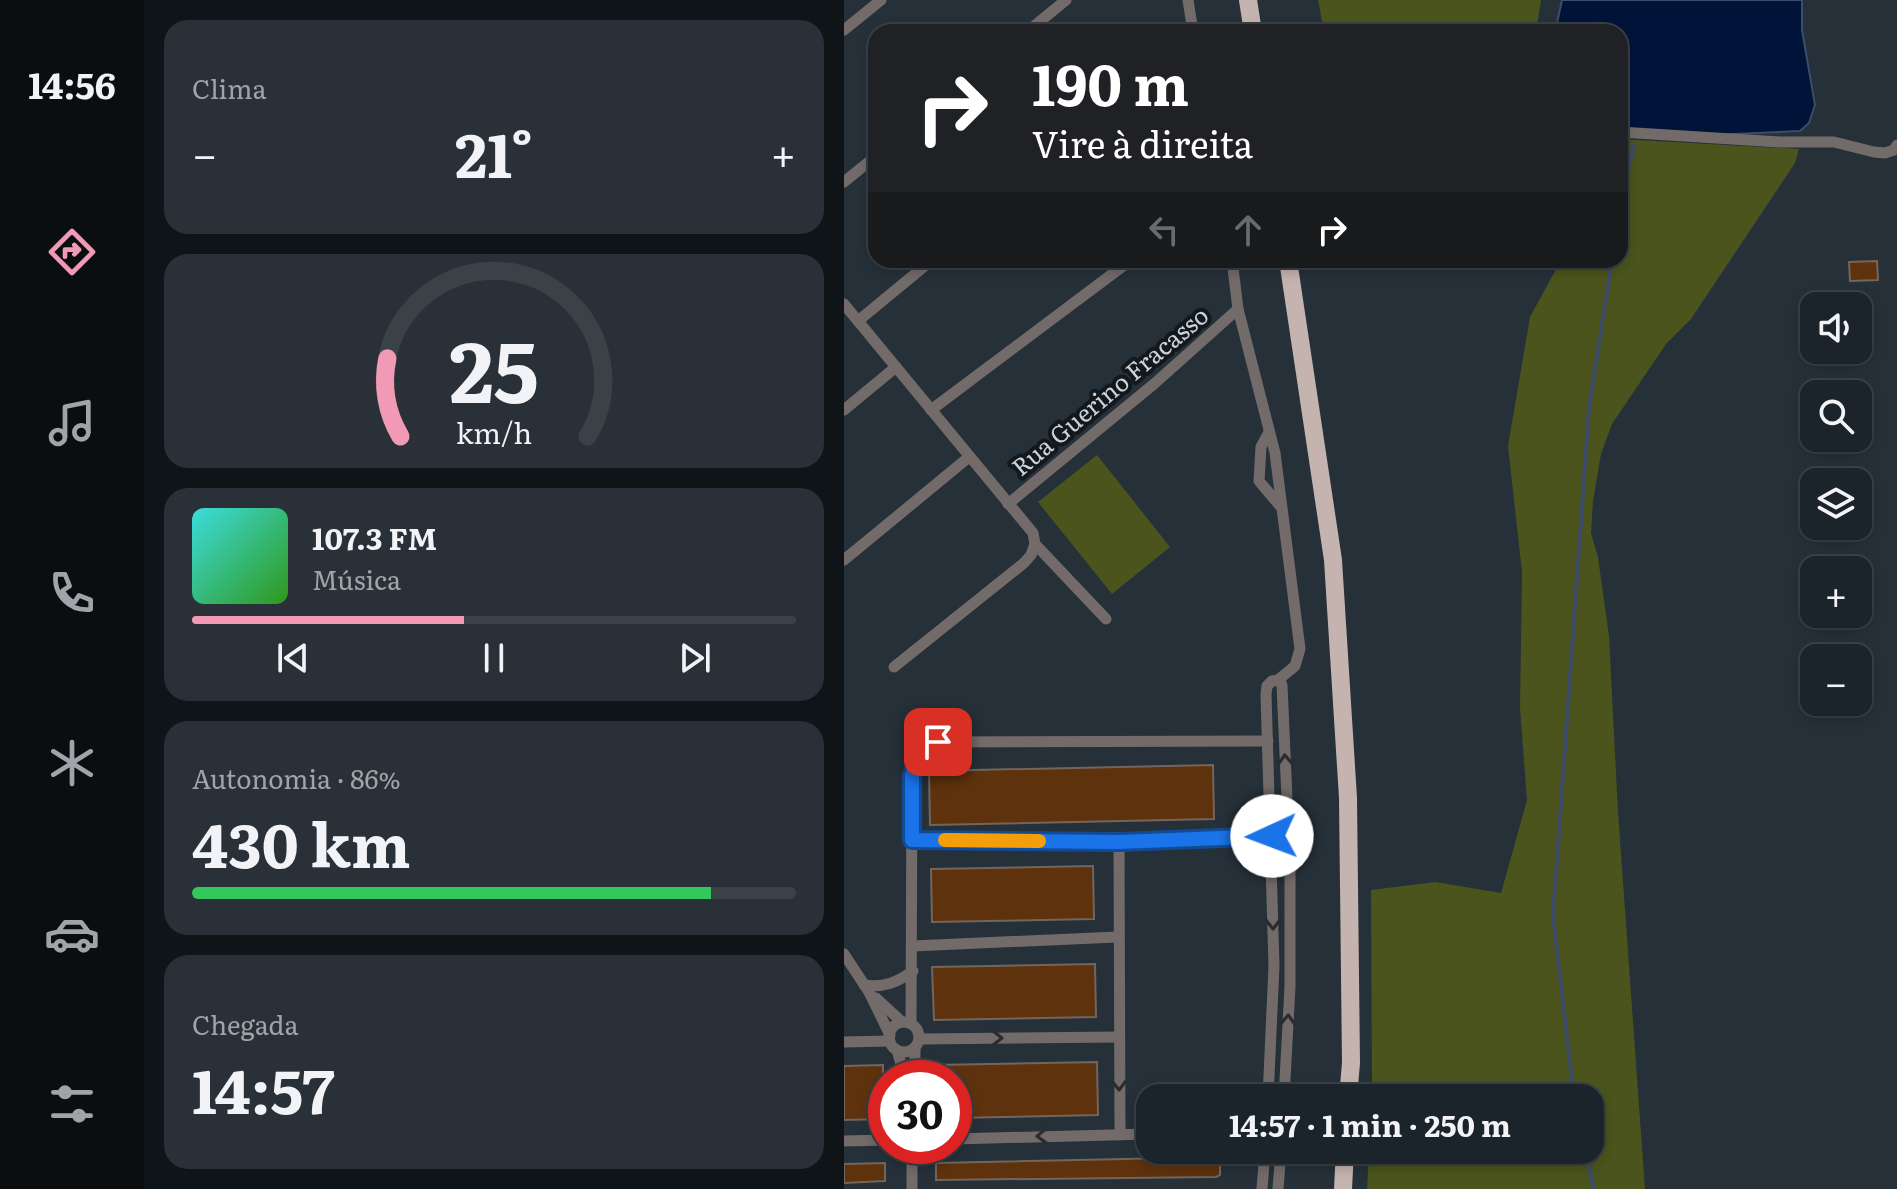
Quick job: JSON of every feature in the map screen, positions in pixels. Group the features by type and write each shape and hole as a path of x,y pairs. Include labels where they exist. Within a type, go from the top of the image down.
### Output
{"highway":[{"path":"1248,0 1252,24"},
{"path":"1289,268 1333,560 1348,798 1349,1084"},
{"path":"1343,1189 1344,1164"}],"street":[{"path":"844,30 881,0"},
{"path":"1037,24 1066,0"},
{"path":"1188,0 1192,24"},
{"path":"1628,132 1780,142 1834,142 1885,153 1894,150 1897,145"},
{"path":"844,182 868,162"},
{"path":"858,321 922,268"},
{"path":"931,410 1120,268"},
{"path":"1233,268 1238,309 1261,391 1281,487 1300,649 1295,666 1267,686 1274,966 1269,1084"},
{"path":"844,304 1033,533 1035,544 1024,563 894,667"},
{"name":"Rua Guerino Fracasso","path":"1008,504 1154,384 1238,309"},
{"path":"844,410 896,367"},
{"path":"1269,432 1261,447 1259,481 1281,507"},
{"path":"844,560 969,457"},
{"path":"1035,544 1106,619"},
{"path":"1278,680 1282,685 1290,867 1290,987 1285,1084"},
{"path":"907,1023 913,971 912,776 919,753 938,742 1268,741"},
{"path":"912,840 1119,842 1272,836"},
{"path":"1119,842 1120,1133"},
{"path":"913,946 1117,937"},
{"path":"844,954 867,988 898,1060"},
{"path":"867,988 900,981 913,971"},
{"path":"867,988 916,1028 916,1060"},
{"path":"892,1042 895,1026 907,1023"},
{"path":"844,1042 892,1042 908,1051 917,1043 1118,1037"},
{"path":"972,1138 1136,1134"},
{"path":"844,1141 868,1140"},
{"path":"912,1164 912,1189"},
{"path":"1262,1189 1264,1164"},
{"path":"1278,1189 1280,1164"}],"green space":[{"path":"1318,0 1541,0 1537,24 1322,24"},
{"path":"1628,139 1799,149 1795,163 1691,319 1666,344 1612,424 1601,454 1593,501 1591,533 1598,557 1609,636 1618,812 1645,1189 1367,1189 1368,1164 1604,1164 1604,1084 1372,1084 1371,890 1435,882 1501,893 1527,800 1520,708 1522,572 1508,446 1530,317 1557,268 1628,268"},
{"path":"1097,455 1170,547 1112,594 1038,502"}],"water":[{"path":"1562,0 1802,0 1802,30 1815,105 1809,123 1800,131 1709,135 1628,130 1628,24 1557,24"}],"building":[{"path":"1877,261 1878,280 1850,281 1849,262"},
{"path":"1213,765 1214,819 930,825 929,771"},
{"path":"1093,866 1094,919 932,922 931,869"},
{"path":"1095,964 1096,1017 934,1020 932,967"},
{"path":"1097,1062 1098,1115 972,1118 972,1064"},
{"path":"868,1065 868,1119 844,1120 844,1066"},
{"path":"1136,1159 1136,1164 1220,1164 1220,1175 936,1180 936,1164"},
{"path":"844,1164 885,1164 885,1181 844,1183"}],"waterway":[{"path":"1628,172 1634,144"},
{"path":"1572,1084 1553,916 1589,408 1611,268"},
{"path":"1588,1164 1594,1189"}],"slow traffic":[{"path":"945,840 1039,841"}],"route":[{"path":"938,742 919,753 912,776 912,840 1119,842 1272,836"}]}
